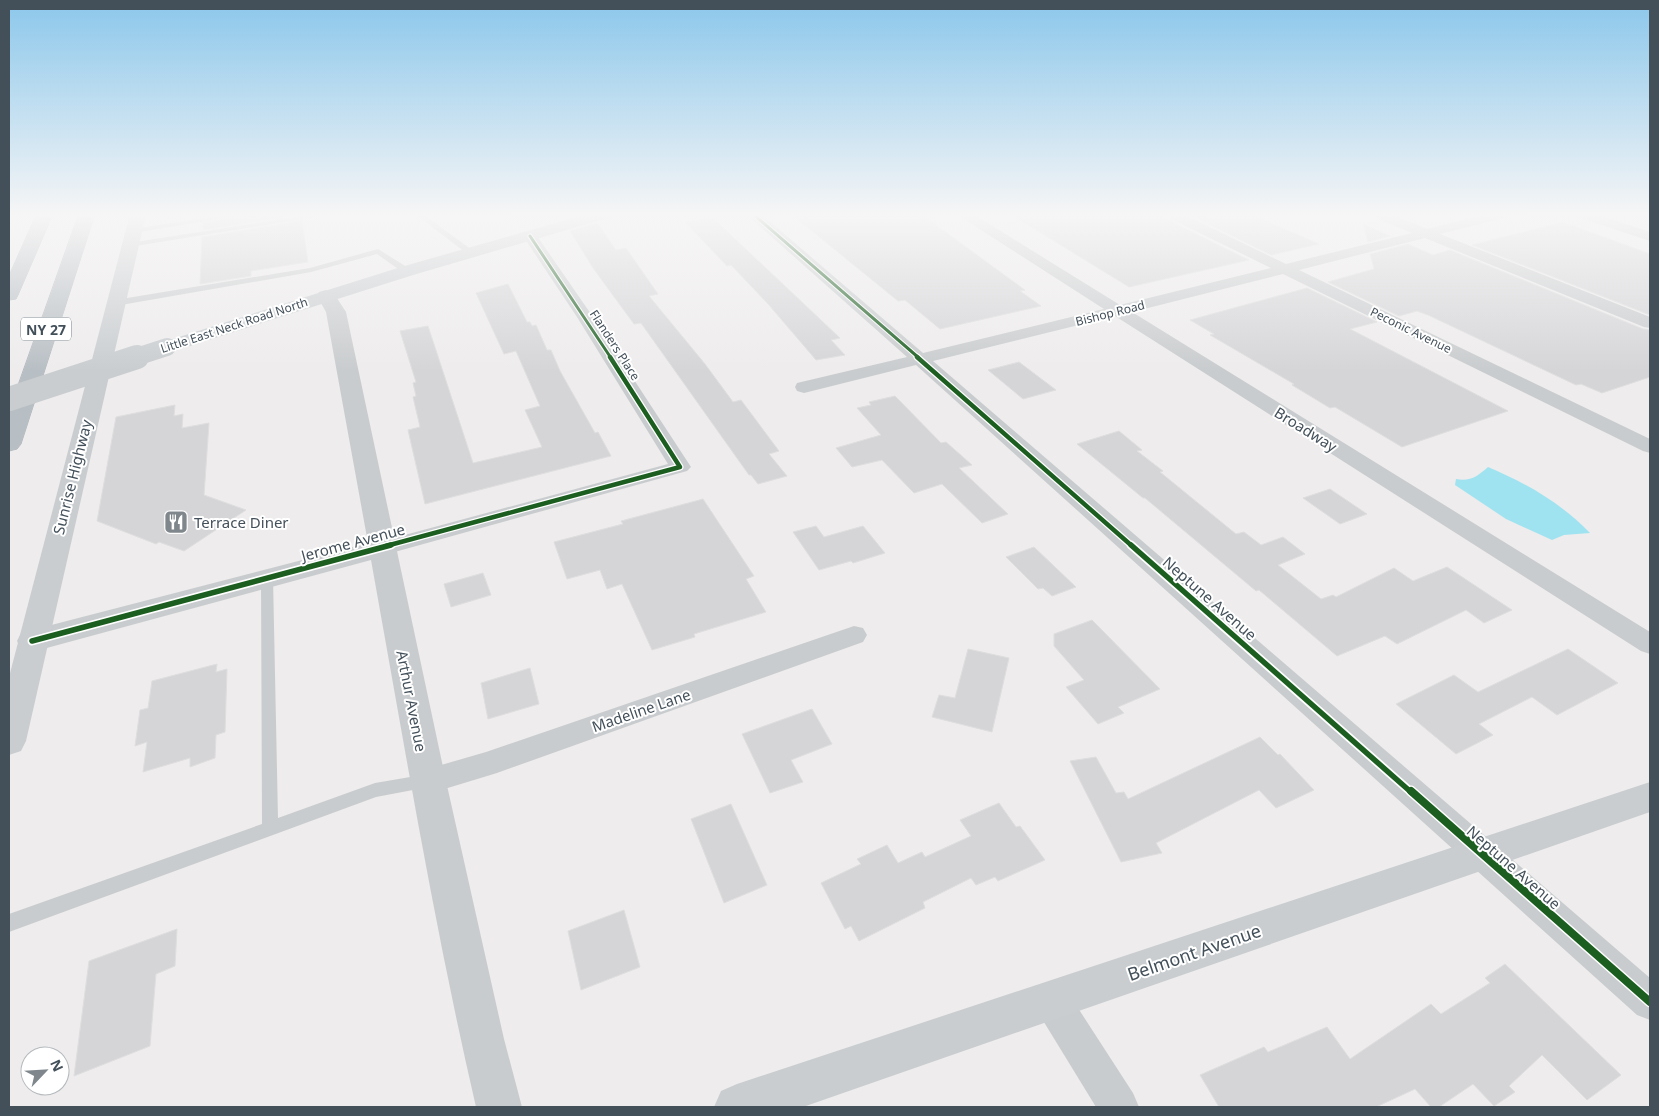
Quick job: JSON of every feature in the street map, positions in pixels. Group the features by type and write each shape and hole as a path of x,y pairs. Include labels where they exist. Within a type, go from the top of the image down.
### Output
{"highway":[{"path":"9,295 22,266"},
{"name":"NY 27","path":"9,444 68,266"}],"main road":[{"name":"Sunrise Highway","path":"9,741 124,266"},
{"name":"Little East Neck Road North","path":"9,399 424,266"},
{"name":"Belmont Avenue","path":"737,1107 1650,797"}],"street":[{"name":"Flanders Place","path":"550,266 680,467"},
{"name":"Neptune Avenue","path":"813,266 1650,1002"},
{"name":"Broadway","path":"1046,266 1650,644"},
{"name":"Peconic Avenue","path":"1280,266 1650,447"},
{"name":"Bishop Road","path":"804,386 1298,266"},
{"path":"1507,266 1650,323"},
{"name":"Arthur Avenue","path":"326,296 336,312 428,781 498,1107"},
{"name":"Jerome Avenue","path":"32,641 680,467"},
{"name":"Madeline Lane","path":"428,781 486,764 854,635"},
{"path":"1052,1000 1120,1107"}],"lane":[{"path":"115,303 325,266"},
{"path":"400,266 407,271"},
{"path":"267,578 270,827"},
{"path":"9,923 375,790 428,781"}],"water":[{"path":"1488,467 1516,480 1555,503 1590,533 1564,535 1552,540 1506,519 1455,485 1456,479 1474,478"}],"building":[{"path":"201,266 282,266 251,271 251,276 200,284"},
{"path":"592,266 639,266 658,294 649,296 705,364 733,402 741,400 779,451 769,454 787,476 758,484 749,475 641,323 634,324"},
{"path":"732,266 764,266 840,338 831,340 845,355 816,360 769,305"},
{"path":"855,266 992,266 1025,290 1020,291 1041,306 940,329 905,300 898,301"},
{"path":"1095,266 1222,266 1129,287"},
{"path":"1373,266 1489,266 1643,329 1650,330 1650,377 1602,393 1581,384 1576,385 1428,315 1417,311 1399,316 1328,282 1374,269"},
{"path":"1526,266 1650,266 1650,315"},
{"path":"508,284 527,322 530,322 532,326 536,325 547,350 551,350 560,371 595,433 598,432 611,456 425,504 408,430 420,427 413,397 416,396 413,383 416,382 400,331 428,326 473,463 542,447 525,410 540,406 516,351 504,354 476,293"},
{"path":"1307,288 1377,322 1350,329 1508,411 1402,447 1335,407 1330,408 1292,385 1294,384 1210,335 1214,334 1190,320"},
{"path":"1019,362 1056,390 1023,399 988,370"},
{"path":"895,396 941,443 946,442 972,465 959,468 1008,514 982,523 942,484 914,493 882,460 852,467 836,448 881,435 857,408 871,405 869,402"},
{"path":"175,405 174,416 183,414 182,428 209,423 204,495 246,510 184,551 159,542 156,544 97,521 116,417"},
{"path":"1119,431 1142,450 1137,451 1163,471 1160,472 1236,534 1244,532 1261,545 1283,537 1305,554 1278,565 1321,599 1333,595 1336,597 1394,568 1413,581 1447,567 1512,610 1484,623 1466,610 1397,644 1385,636 1337,656 1259,590 1256,591 1077,444"},
{"path":"1330,489 1367,514 1340,524 1303,498"},
{"path":"703,499 754,576 746,579 766,612 694,634 695,637 652,650 622,584 607,589 600,570 567,579 554,542 623,524 621,521"},
{"path":"816,526 824,537 863,526 885,553 853,563 851,561 819,570 793,532"},
{"path":"1034,547 1076,587 1052,596 1043,588 1038,589 1006,557"},
{"path":"483,573 491,595 451,607 444,584"},
{"path":"1092,620 1160,689 1118,707 1124,713 1098,724 1066,687 1084,680 1054,646 1054,634"},
{"path":"968,649 1009,658 992,732 932,717 939,695 955,698"},
{"path":"1568,649 1618,683 1557,715 1532,697 1479,724 1493,735 1456,754 1396,704 1454,675 1478,692"},
{"path":"217,664 216,672 227,669 225,732 216,735 215,758 190,767 190,758 143,772 147,742 135,746 140,710 148,708 152,681"},
{"path":"530,668 539,704 488,719 481,683"},
{"path":"812,709 832,744 791,760 803,782 770,793 742,734"},
{"path":"1260,737 1278,755 1280,754 1314,790 1276,808 1259,790 1156,843 1162,853 1121,862 1070,761 1096,757 1116,793 1124,792 1128,799"},
{"path":"999,803 1016,827 1020,826 1045,860 998,881 995,877 976,885 971,878 923,902 925,908 859,941 851,926 845,929 821,883 861,864 857,859 887,845 898,863 922,852 925,857 971,836 960,820"},
{"path":"731,804 767,885 724,903 691,819"},
{"path":"624,910 640,967 581,990 568,931"},
{"path":"177,929 175,966 156,974 150,1046 74,1076 89,961"},
{"path":"1505,964 1621,1075 1587,1100 1542,1055 1509,1086 1515,1092 1494,1106 1473,1084 1439,1107 1431,1107 1415,1089 1376,1107 1219,1107 1200,1075 1264,1047 1268,1052 1327,1027 1350,1059 1431,1004 1441,1014 1490,983 1485,978"}],"cycle path":[{"path":"32,641 680,467 550,266"},
{"path":"813,266 1650,1002"}],"place":[{"name":"Terrace Diner","path":"176,522"}]}
